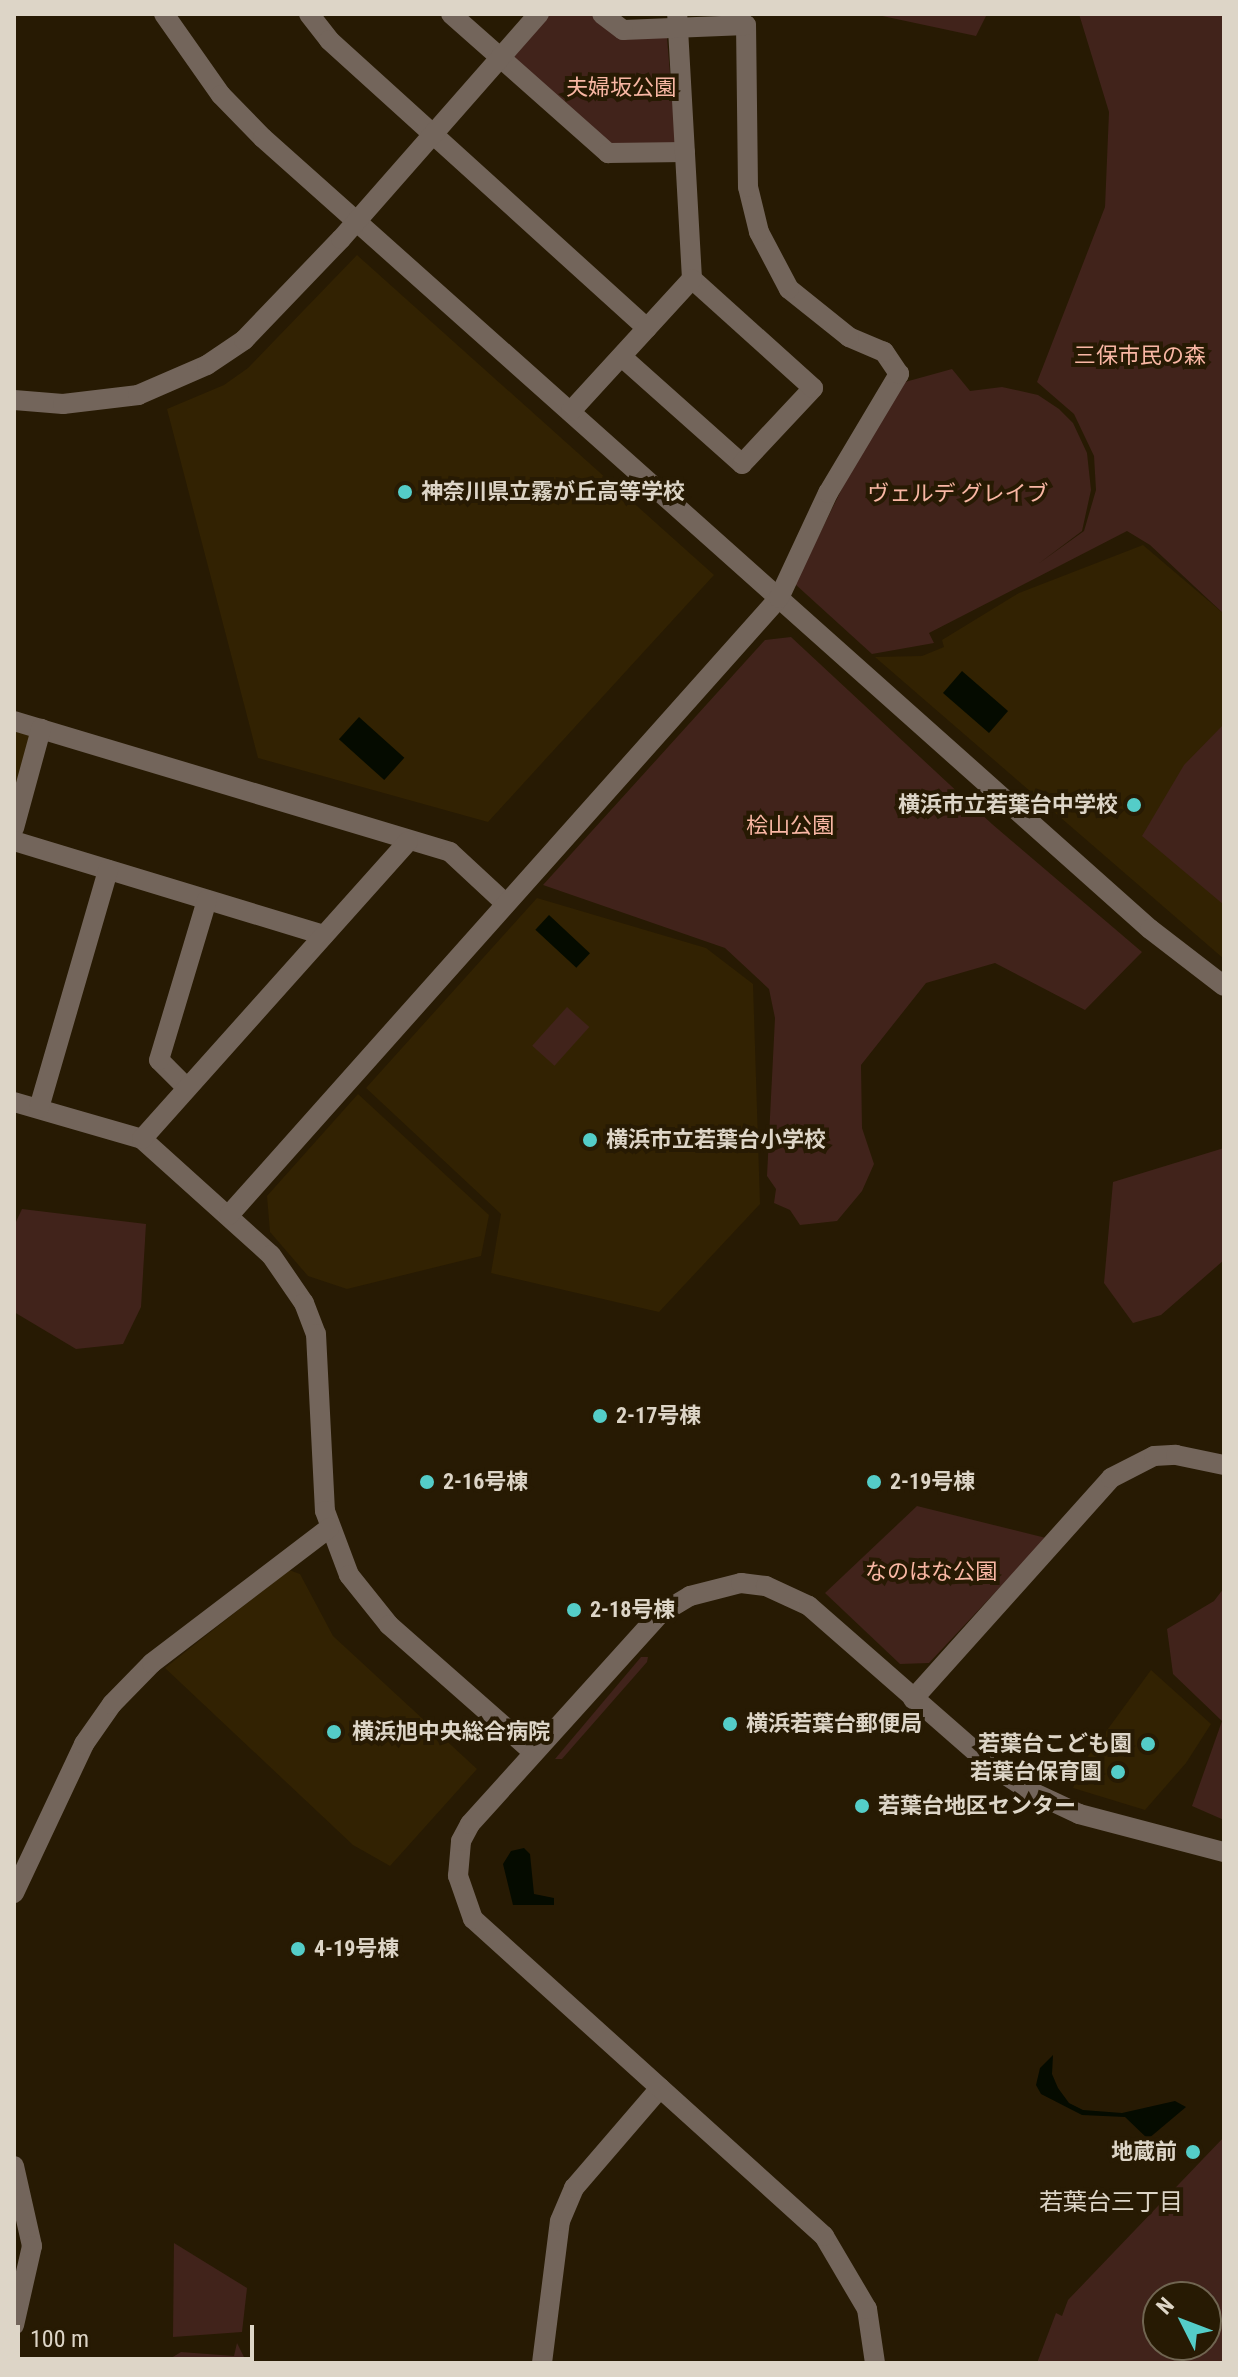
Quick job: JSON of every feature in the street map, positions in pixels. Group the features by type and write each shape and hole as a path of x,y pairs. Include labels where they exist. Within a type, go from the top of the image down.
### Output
{"street":[{"path":"164,14 221,95 357,221 1174,951 1224,986"},
{"path":"309,14 329,40 647,328"},
{"path":"451,14 608,153 685,152"},
{"path":"14,400 63,404 138,395 207,365 244,340 357,221 539,14"},
{"path":"229,1215 779,598 828,493 899,374 884,352 849,337 789,289 759,232 748,187 746,25 678,23 623,30 602,14"},
{"path":"622,357 742,464 813,388 692,279 678,23"},
{"path":"571,411 692,279"},
{"path":"14,721 408,842 450,852 506,904"},
{"path":"14,828 41,729"},
{"path":"14,841 324,935"},
{"path":"142,1139 408,842"},
{"path":"39,1108 108,870"},
{"path":"186,1087 159,1060 207,900"},
{"path":"14,1102 142,1139 229,1215 290,1278 316,1334 329,1528 349,1575 375,1611 534,1753"},
{"path":"913,1699 1111,1478 1154,1456 1176,1455 1224,1465"},
{"path":"14,1893 84,1744 112,1704 152,1663 329,1528"},
{"path":"875,2363 867,2309 839,2254 660,2088 480,1928 466,1908 458,1876 461,1841 495,1795 660,1614 717,1587 766,1586 809,1606 913,1699 1011,1780 1055,1804 1224,1852"},
{"path":"542,2363 565,2210 574,2188 660,2088"},
{"path":"14,2166 32,2246 14,2325"}],"shaded area":[{"name":"神奈川県立霧が丘高等学校","path":"357,255 714,575 488,822 258,758 167,409 224,385 248,368"},
{"name":"横浜市立若葉台中学校","path":"1143,545 1224,614 1224,959 875,657 922,656 944,647 942,640 1019,593"},
{"path":"962,671 1008,711 989,733 943,693"},
{"path":"359,717 404,758 384,780 339,739"},
{"path":"14,730 33,736 14,797"},
{"name":"横浜市立若葉台小学校","path":"537,898 706,948 753,984 760,1204 659,1312 491,1273 501,1214 366,1088"},
{"path":"549,915 590,953 576,968 535,930"},
{"path":"358,1094 489,1215 481,1256 347,1289 308,1276 270,1232 267,1196"},
{"name":"横浜旭中央総合病院","path":"289,1570 300,1574 333,1636 477,1769 390,1866 353,1845 165,1668"},
{"name":"若葉台こども園","path":"1151,1670 1211,1724 1186,1763 1145,1810 1073,1788 1083,1763"},
{"path":"524,1848 530,1854 534,1894 554,1898 554,1905 513,1905 503,1864 511,1851"},
{"path":"1053,2055 1052,2074 1058,2088 1069,2103 1083,2110 1122,2113 1175,2101 1186,2107 1148,2139 1125,2117 1082,2115 1041,2094 1036,2085 1040,2068"}],"green space":[{"name":"夫婦坂公園","path":"546,14 592,14 621,38 667,38 676,143 609,145 508,59"},
{"path":"873,14 987,14 976,36"},
{"path":"1079,14 1224,14 1224,614 1150,545 1127,531 929,633 934,643 872,654 795,584 857,458 905,382 952,369 970,391 1002,387 1038,395 1059,409 1073,423 1087,453 1091,490 1082,531 1038,564 1084,531 1096,490 1094,456 1074,414 1037,382 1105,207 1109,112"},
{"name":"桧山公園","path":"791,637 992,824 1142,952 1085,1010 995,963 926,983 861,1065 862,1128 874,1164 862,1191 837,1221 800,1225 790,1210 774,1203 776,1189 767,1176 775,1018 769,989 725,948 543,885 765,640"},
{"path":"1224,724 1224,905 1142,836 1184,765"},
{"path":"567,1007 589,1027 554,1066 532,1046"},
{"path":"1224,1148 1224,1260 1161,1315 1133,1323 1104,1283 1113,1182"},
{"path":"22,1209 146,1224 141,1307 123,1344 76,1349 14,1312 14,1226"},
{"name":"なのはな公園","path":"917,1506 1046,1538 929,1663 900,1664 825,1593"},
{"path":"1224,1588 1224,1820 1192,1806 1222,1721 1173,1674 1167,1629 1214,1601"},
{"path":"641,1657 648,1657 647,1662 562,1759 555,1759"},
{"path":"1224,2137 1224,2363 1037,2363 1056,2313 1062,2316 1068,2300"},
{"path":"174,2243 247,2288 242,2332 173,2337"},
{"path":"237,2343 247,2363 163,2363 181,2352 234,2356"}],"place":[{"name":"神奈川県立霧が丘高等学校","path":"405,492"},
{"name":"横浜市立若葉台中学校","path":"1134,805"},
{"name":"横浜市立若葉台小学校","path":"590,1140"},
{"name":"2-17号棟","path":"600,1416"},
{"name":"2-16号棟","path":"427,1482"},
{"name":"2-19号棟","path":"874,1482"},
{"name":"2-18号棟","path":"574,1610"},
{"name":"横浜若葉台郵便局","path":"730,1724"},
{"name":"横浜旭中央総合病院","path":"334,1732"},
{"name":"若葉台こども園","path":"1148,1744"},
{"name":"若葉台保育園","path":"1118,1772"},
{"name":"若葉台地区センター","path":"862,1806"},
{"name":"4-19号棟","path":"298,1949"},
{"name":"地蔵前","path":"1193,2152"}],"district":[{"name":"若葉台三丁目","path":"1111,2203"}],"park label":[{"name":"三保市民の森","path":"1140,356"},
{"name":"ヴェルデ グレイブ","path":"958,494"}]}
